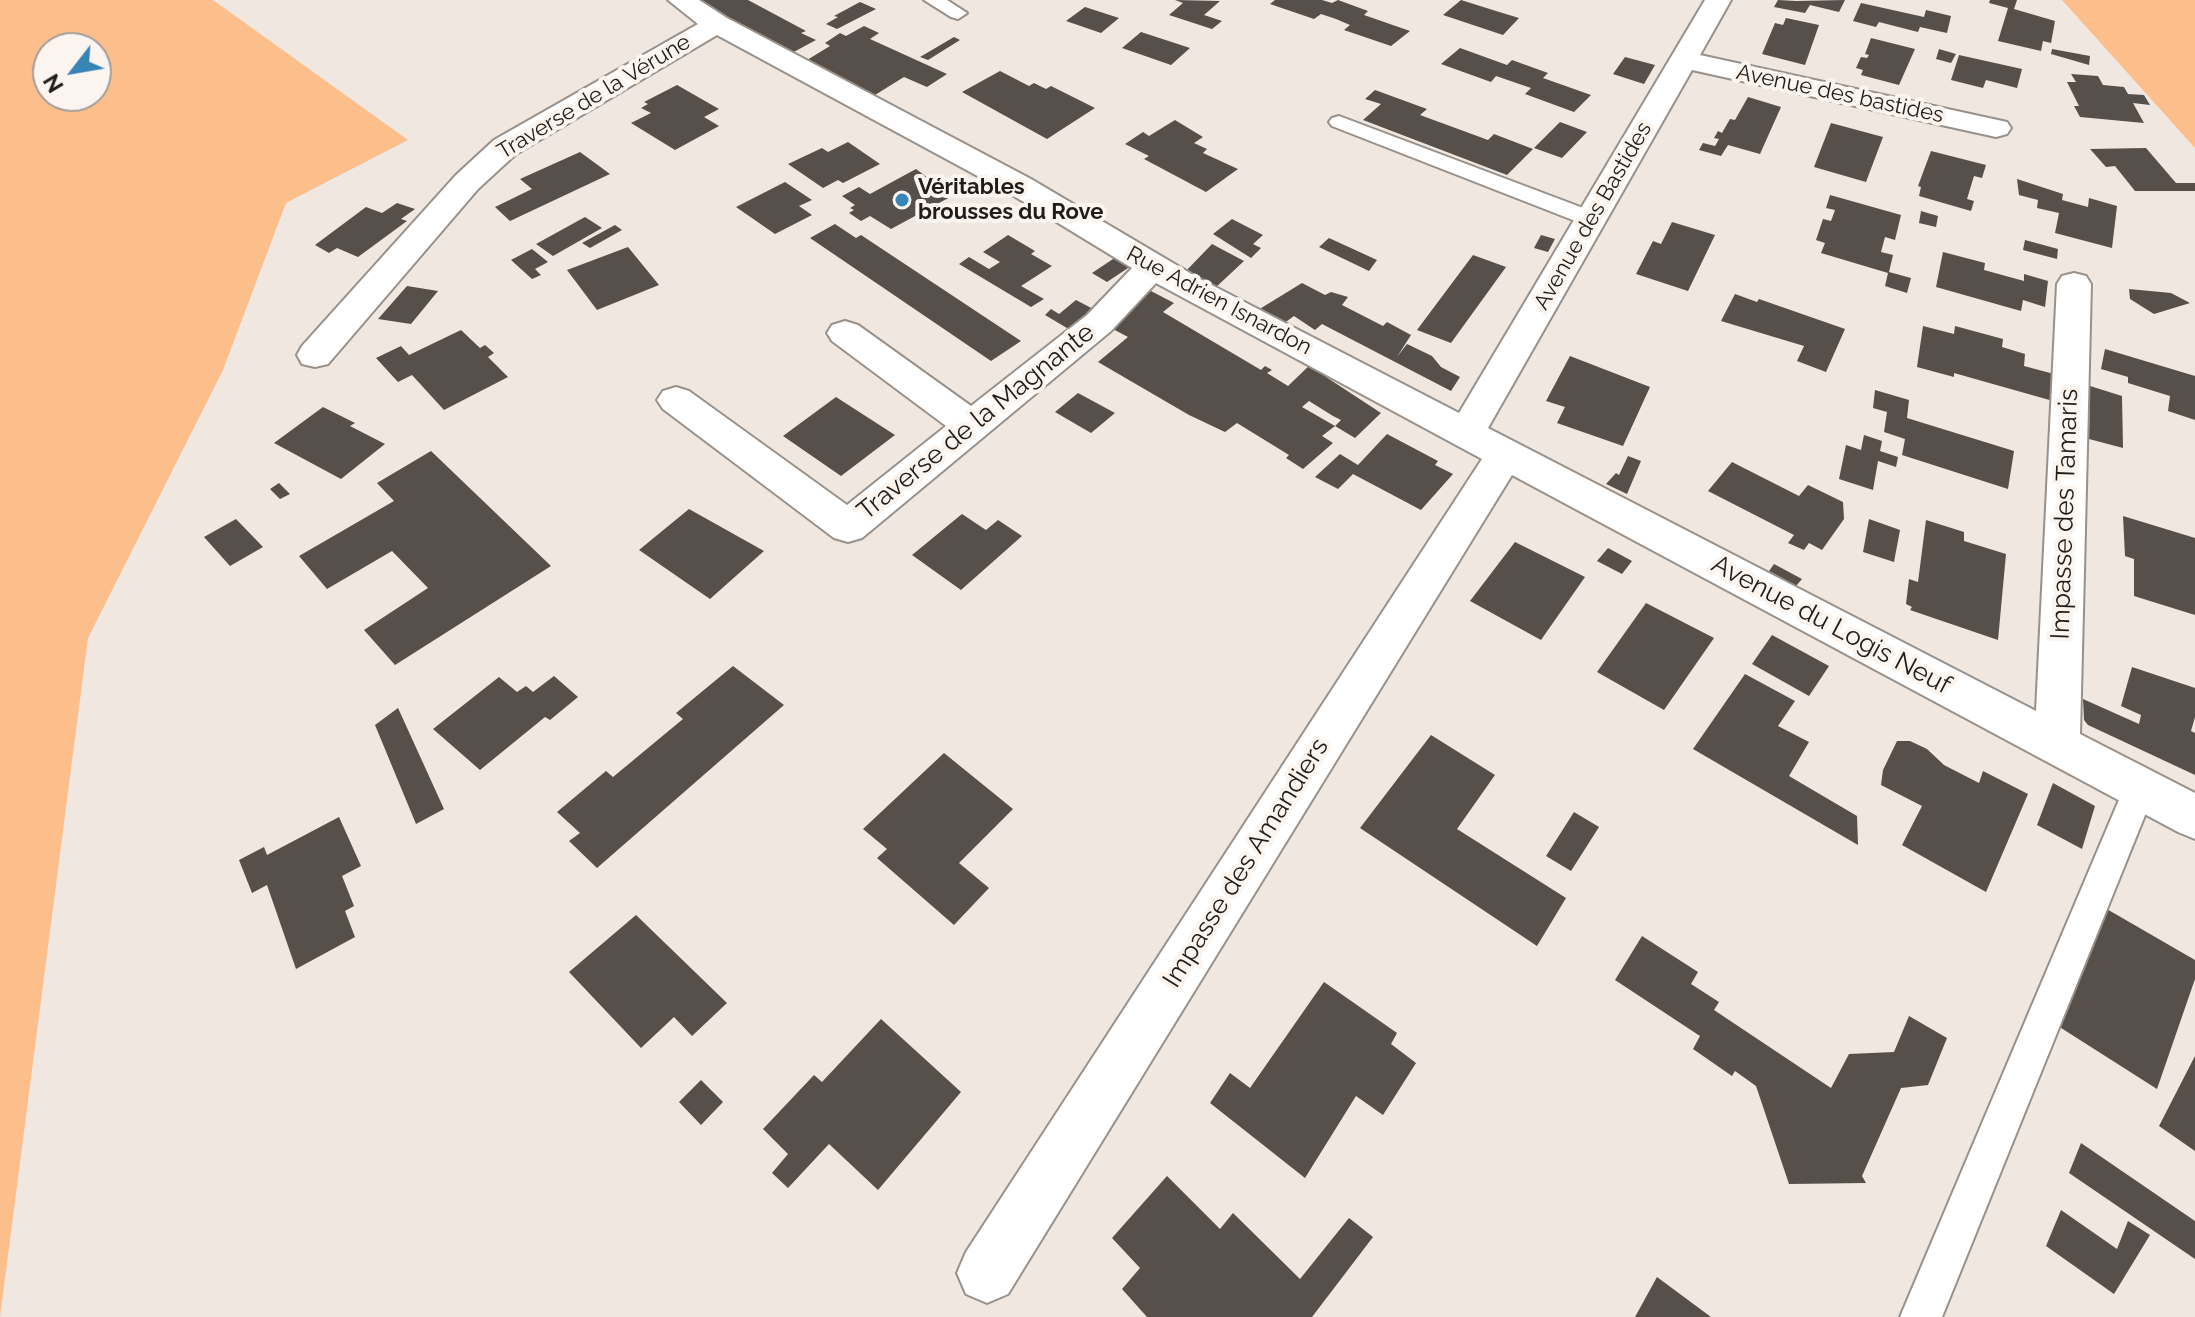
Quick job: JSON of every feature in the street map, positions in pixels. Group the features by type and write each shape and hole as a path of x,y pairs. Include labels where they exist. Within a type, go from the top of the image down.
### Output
{"street":[{"name":"Rue Adrien Isnardon","path":"681,0 717,24 1020,186 1152,267 1486,443"},
{"name":"Avenue des Bastides","path":"1486,443 1591,219 1718,0"},
{"name":"Traverse de la Vérune","path":"315,355 467,182 505,147 717,24"},
{"name":"Avenue des bastides","path":"1684,60 1996,128"},
{"name":"Traverse de la Magnante","path":"676,400 848,527 1099,323 1152,267"},
{"name":"Impasse des Tamaris","path":"2057,744 2074,284"},
{"name":"Traverse de la Magnante","path":"845,333 972,426"},
{"name":"Avenue du Logis Neuf","path":"1486,443 2195,817"},
{"name":"Impasse des Amandiers","path":"987,1273 1486,443"}],"lane":[{"path":"933,0 958,13"},
{"path":"1339,122 1591,219"},
{"path":"1921,1317 2140,788"}],"shaded area":[{"path":"0,0 213,0 408,140 286,203 223,370 88,638 0,1317"},
{"path":"2062,0 2195,0 2195,148"}],"building":[{"path":"695,0 748,0 806,31 801,33 816,40 790,54"},
{"path":"1175,0 1220,1 1204,15 1222,21 1212,29 1169,15 1183,3"},
{"path":"1275,0 1322,0 1332,3 1338,0 1368,11 1364,15 1410,31 1391,46 1344,30 1350,25 1336,19 1321,14 1314,19 1270,4"},
{"path":"1461,0 1519,18 1503,35 1443,15"},
{"path":"1778,0 1845,0 1839,12 1810,5 1805,13 1774,7"},
{"path":"1990,0 2017,0 2014,9 2055,21 2051,43 2043,41 2041,51 1998,41 2008,8 1989,3"},
{"path":"860,2 876,9 837,29 826,24 838,17 834,16"},
{"path":"1861,3 1924,17 1926,10 1951,16 1947,33 1920,27 1918,32 1879,22 1876,27 1853,21"},
{"path":"1085,7 1119,18 1101,33 1066,21"},
{"path":"1786,18 1819,25 1805,65 1762,54 1775,23 1783,25"},
{"path":"864,26 879,33 870,39 947,74 927,87 904,77 875,95 807,60 830,46 825,43 840,33 846,36"},
{"path":"1141,32 1190,48 1171,65 1122,48"},
{"path":"954,37 960,40 928,60 920,57"},
{"path":"1871,38 1915,49 1899,85 1861,75 1863,70 1856,68 1861,57 1867,58 1869,55 1865,54"},
{"path":"1460,48 1507,65 1512,60 1548,73 1543,78 1591,95 1574,112 1525,94 1531,88 1496,76 1491,82 1441,64"},
{"path":"1939,49 1956,54 1951,63 1936,59"},
{"path":"2052,49 2090,56 2089,65 2051,54"},
{"path":"1959,55 2022,69 2017,88 1986,80 1983,88 1951,80"},
{"path":"1625,57 1655,65 1644,84 1613,74"},
{"path":"1000,71 1029,86 1034,83 1046,89 1051,86 1095,108 1047,139 962,92"},
{"path":"2071,74 2098,76 2103,85 2124,87 2128,94 2144,95 2150,105 2133,103 2144,123 2080,117 2074,106 2079,106 2067,82 2076,82"},
{"path":"677,85 719,109 704,117 719,126 675,150 631,123 651,113 641,108 648,104 644,102"},
{"path":"1375,90 1427,109 1420,115 1488,140 1494,134 1533,149 1507,175 1363,120 1381,104 1365,99"},
{"path":"1748,97 1781,107 1760,154 1728,145 1721,156 1699,150 1703,143 1715,146 1719,139 1714,138 1718,131 1722,133 1730,119 1735,120"},
{"path":"1175,120 1203,137 1194,143 1207,149 1203,153 1238,169 1206,192 1144,159 1149,156 1125,144 1143,132 1149,136"},
{"path":"1560,122 1587,132 1562,158 1534,148"},
{"path":"1831,123 1883,137 1866,182 1814,167"},
{"path":"848,142 880,164 843,183 838,180 823,188 788,164 822,148 828,152"},
{"path":"2146,148 2176,183 2195,183 2195,191 2135,191 2115,166 2106,167 2090,149"},
{"path":"1931,151 1986,165 1982,178 1974,176 1967,199 1974,201 1971,211 1919,196 1921,187 1918,186"},
{"path":"580,152 610,174 510,221 495,207 532,189 520,179"},
{"name":"Véritables brousses du Rove","path":"916,169 952,196 891,229 870,216 861,221 849,213 855,205 842,196 859,187 870,194"},
{"path":"2017,179 2063,194 2062,200 2088,207 2089,198 2117,206 2112,248 2055,233 2059,213 2037,208 2038,200 2019,195"},
{"path":"785,182 812,200 799,206 812,215 775,234 736,207"},
{"path":"1830,195 1901,215 1895,240 1885,237 1881,252 1893,255 1889,272 1911,278 1907,293 1885,286 1888,273 1821,253 1825,243 1816,240 1823,219 1831,221 1835,210 1826,208"},
{"path":"397,203 415,209 401,219 407,221 358,257 337,248 329,253 315,245 366,207 382,213"},
{"path":"1921,211 1938,216 1936,227 1919,223"},
{"path":"585,217 602,228 553,256 536,244"},
{"path":"1232,219 1263,235 1253,244 1261,248 1251,258 1213,234"},
{"path":"1672,222 1715,235 1688,291 1636,274 1653,241 1661,244"},
{"path":"835,224 856,238 861,235 1021,341 991,361 810,238"},
{"path":"615,225 622,230 590,248 582,243"},
{"path":"1008,235 1035,251 1031,254 1052,266 1021,286 1044,299 1031,307 959,264 969,257 989,269 1000,262 983,252"},
{"path":"1541,235 1555,239 1548,252 1534,248"},
{"path":"1329,238 1377,260 1369,271 1319,247"},
{"path":"2025,240 2058,249 2057,259 2023,250"},
{"path":"1212,244 1244,261 1214,289 1184,273"},
{"path":"628,247 659,285 597,310 567,270"},
{"path":"532,249 548,262 535,269 541,275 532,279 511,260"},
{"path":"1943,252 1985,263 1984,270 2024,281 2024,274 2048,281 2045,307 2023,300 2021,311 1936,287"},
{"path":"1473,255 1506,267 1451,343 1417,330"},
{"path":"1116,257 1131,266 1107,282 1092,273"},
{"path":"1302,283 1325,295 1331,292 1348,297 1342,305 1383,326 1387,322 1411,335 1397,357 1407,344 1432,356 1441,367 1460,377 1451,391 1322,324 1315,330 1294,316 1283,324 1258,310"},
{"path":"407,286 438,291 411,324 378,319"},
{"path":"2129,289 2171,293 2190,303 2154,314 2130,299"},
{"path":"1149,290 1174,303 1163,312 1261,370 1265,366 1272,370 1267,373 1288,386 1312,363 1331,373 1326,377 1381,413 1355,438 1335,426 1322,436 1333,443 1303,469 1286,458 1289,455 1237,423 1225,432 1189,415 1098,362 1128,337 1111,328 1128,314 1122,311","holes":["1309,401 1341,420 1335,426 1302,407"]},
{"path":"1735,294 1757,302 1759,299 1845,329 1826,372 1797,361 1804,346 1721,321"},
{"path":"1076,300 1095,310 1072,331 1045,315 1051,309 1059,314"},
{"path":"1923,326 1954,334 1955,326 2003,339 2002,347 2025,354 2024,366 2054,374 2053,401 1954,373 1954,377 1917,367"},
{"path":"461,330 480,348 485,345 494,353 488,357 508,377 444,410 412,375 398,382 376,358 401,346 409,355"},
{"path":"2105,349 2195,376 2195,420 2168,411 2170,396 2128,383 2128,377 2101,369"},
{"path":"1570,356 1650,387 1623,446 1557,423 1565,407 1546,401"},
{"path":"2090,386 2122,396 2123,448 2089,439"},
{"path":"1875,390 1909,400 1907,418 2014,451 2008,489 1902,455 1905,439 1884,432 1887,412 1873,408"},
{"path":"1078,393 1115,413 1091,433 1055,412"},
{"path":"836,397 895,435 841,476 783,436"},
{"path":"323,407 355,423 350,426 385,444 341,479 274,443"},
{"path":"1387,434 1438,461 1435,465 1453,474 1421,510 1353,474 1338,489 1315,477 1340,454 1358,465"},
{"path":"1864,435 1882,441 1880,451 1898,457 1896,467 1878,461 1873,490 1839,479 1846,445 1861,450"},
{"path":"431,451 551,566 395,665 364,630 428,588 392,551 327,589 299,556 394,501 377,483"},
{"path":"1628,456 1641,461 1627,494 1606,484 1616,473 1619,475"},
{"path":"1732,462 1799,496 1808,485 1843,502 1844,519 1822,550 1809,543 1804,550 1788,543 1794,535 1708,491"},
{"path":"279,483 290,494 280,499 270,489"},
{"path":"689,509 764,551 710,599 639,550"},
{"path":"962,514 986,530 998,520 1022,536 961,590 912,555"},
{"path":"2123,516 2195,538 2195,615 2134,596 2134,559 2125,556"},
{"path":"236,519 263,547 230,566 204,537"},
{"path":"1869,519 1900,530 1894,562 1863,552"},
{"path":"1926,520 1964,532 1964,541 2006,554 1998,640 1910,610 1912,607 1906,604 1909,579 1918,582"},
{"path":"1515,542 1585,577 1541,640 1470,601"},
{"path":"1608,548 1632,561 1622,574 1597,561"},
{"path":"1774,564 1802,579 1796,586 1769,571"},
{"path":"1646,603 1714,638 1664,710 1597,672"},
{"path":"1772,635 1829,666 1809,696 1752,664"},
{"path":"733,666 784,705 597,868 569,841 580,833 557,812 606,771 613,777 683,719 676,713"},
{"path":"2132,667 2195,688 2195,717 2191,731 2195,733 2195,775 2088,725 2084,720 2083,699 2139,724 2141,715 2121,706"},
{"path":"1745,674 1795,701 1778,726 1809,742 1789,776 1857,816 1858,845 1693,749"},
{"path":"554,676 578,697 550,720 545,717 480,770 433,729 499,677 517,692 526,686 533,692"},
{"path":"398,708 444,809 416,824 375,725"},
{"path":"1431,735 1495,775 1457,829 1566,898 1537,946 1360,828"},
{"path":"1897,741 1910,741 1927,749 1944,765 1979,783 1983,771 2028,794 1986,892 1902,845 1922,806 1881,785 1883,770"},
{"path":"944,753 1013,809 959,863 989,888 954,925 877,858 887,849 863,829"},
{"path":"2053,783 2095,806 2082,849 2037,825"},
{"path":"1574,812 1599,827 1571,871 1546,856"},
{"path":"339,817 361,866 342,876 354,906 345,911 355,937 296,969 267,885 252,893 239,860 264,847 267,855"},
{"path":"2105,908 2195,960 2195,979 2157,1089 2058,1026"},
{"path":"636,915 727,1003 692,1036 674,1017 641,1048 569,972"},
{"path":"1642,936 1698,972 1691,984 1719,1002 1714,1010 1831,1088 1849,1054 1894,1052 1909,1016 1947,1038 1928,1085 1901,1088 1862,1176 1866,1183 1789,1184 1756,1086 1735,1071 1732,1076 1693,1049 1700,1036 1615,980"},
{"path":"1324,982 1397,1033 1391,1044 1416,1063 1383,1115 1356,1096 1305,1178 1210,1103 1230,1073 1250,1088"},
{"path":"881,1019 961,1092 878,1190 829,1144 788,1188 772,1173 788,1154 763,1129 814,1075 822,1082"},
{"path":"2195,1056 2195,1151 2159,1126"},
{"path":"701,1080 723,1102 701,1125 679,1102"},
{"path":"2081,1143 2195,1221 2195,1259 2069,1173"},
{"path":"1167,1176 1220,1229 1233,1213 1300,1279 1349,1218 1373,1237 1312,1317 1147,1317 1122,1289 1140,1268 1112,1238"},
{"path":"2061,1210 2117,1249 2128,1221 2150,1235 2114,1294 2046,1246"},
{"path":"1657,1277 1711,1317 1635,1317"}],"place":[{"name":"Véritables brousses du Rove","path":"902,200"}]}
